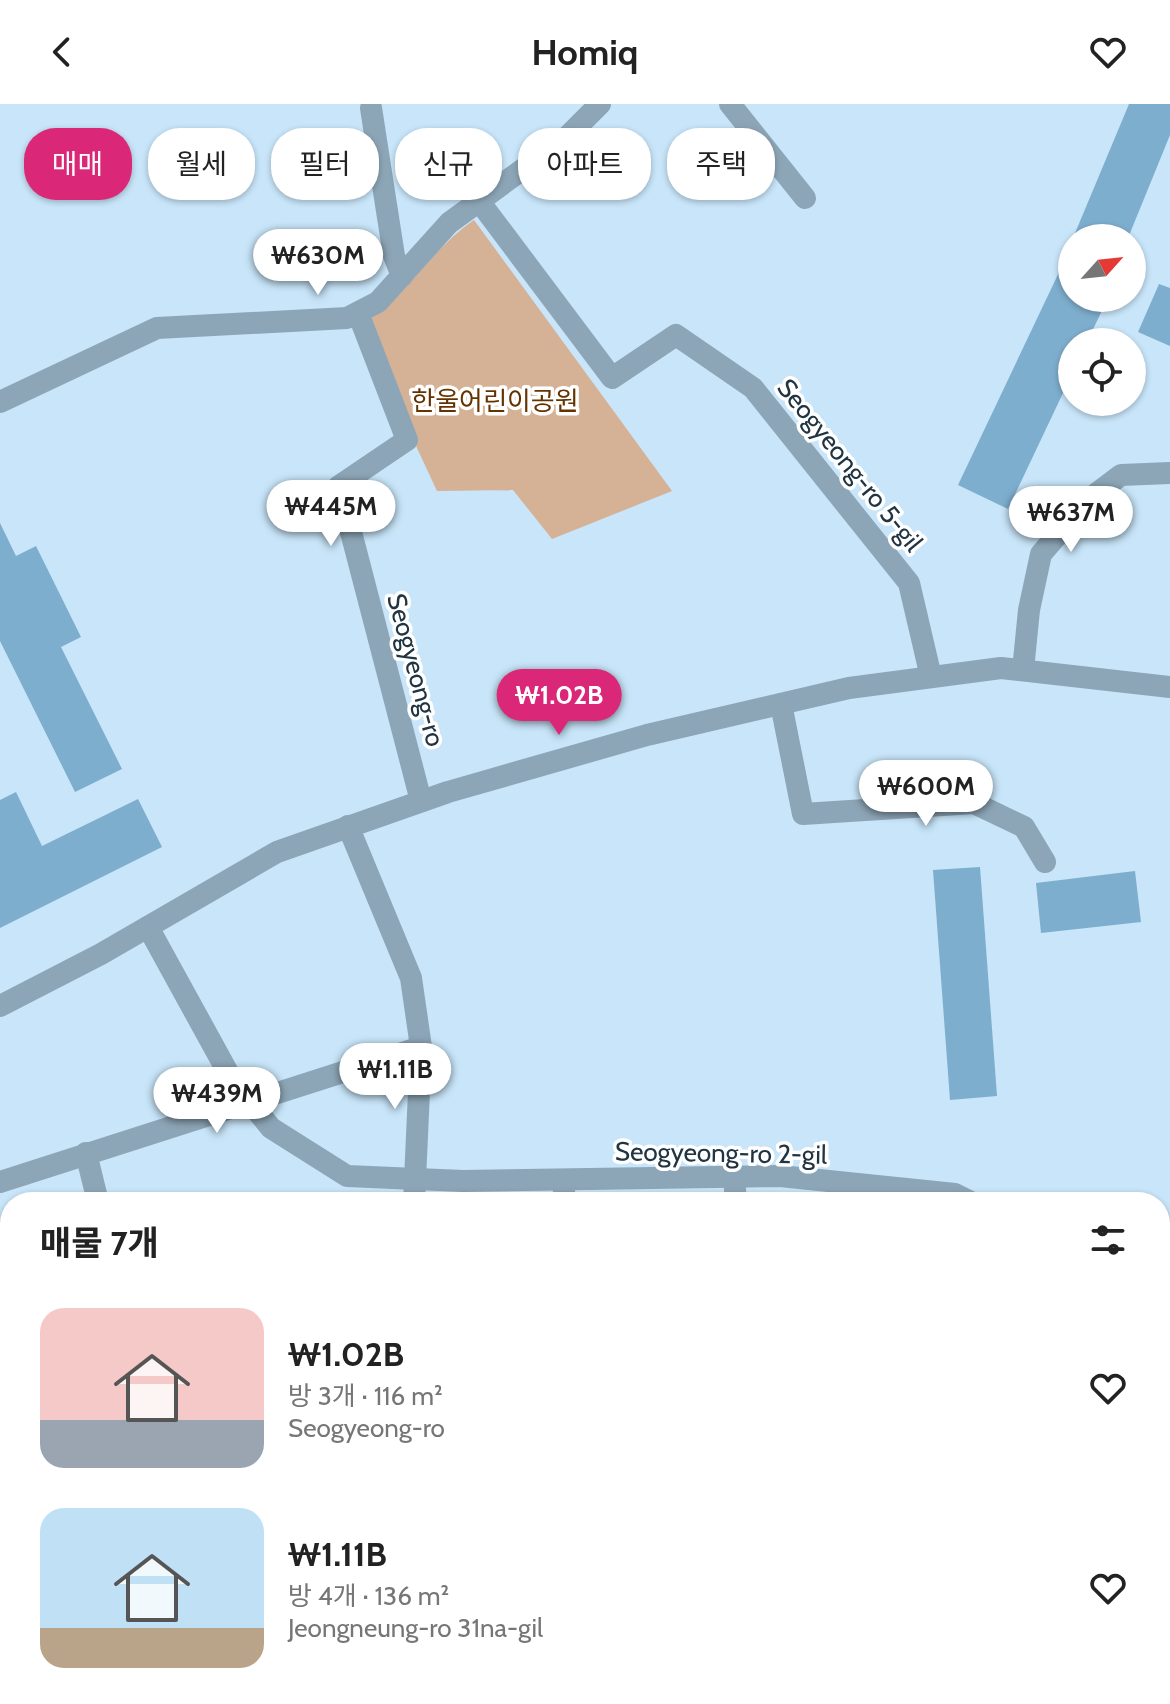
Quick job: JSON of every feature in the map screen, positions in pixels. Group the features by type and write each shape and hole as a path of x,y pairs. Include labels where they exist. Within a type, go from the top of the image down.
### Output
{"street":[{"path":"0,402 157,328 347,318 358,313 378,302 449,223 567,137 600,104"},
{"path":"730,104 805,198"},
{"path":"371,108 394,256 402,276"},
{"name":"Seogyeong-ro 5-gil","path":"479,201 612,378 676,335 753,388 909,583 931,677"},
{"name":"Seogyeong-ro","path":"358,313 407,440 339,486 421,801"},
{"path":"1023,670 1029,610 1041,554 1088,500 1121,475 1170,473"},
{"path":"0,1006 148,927 277,852 421,801 647,735 849,688 1001,668 1170,687"},
{"path":"781,704 803,814 974,803 1024,827 1045,862"},
{"path":"348,826 411,978 421,1047 414,1192"},
{"name":"Seogyeong-ro 2-gil","path":"148,927 231,1078 249,1101 271,1128 347,1176 564,1191 780,1176 936,1192"},
{"path":"0,1182 421,1047"},
{"path":"86,1153 96,1192"},
{"path":"734,1177 735,1192"}],"green space":[{"name":"한울어린이공원","path":"474,220 672,491 552,539 513,490 437,491 417,448 371,318"}],"building":[{"path":"1129,104 1170,104 1170,135 1134,224 1079,224"},
{"path":"1058,274 1058,312 1101,312 1094,328 1058,328 1058,404 1008,509 958,485"},
{"path":"1159,284 1170,288 1170,346 1146,336 1146,328 1140,328"},
{"path":"0,523 16,556 36,546 81,637 61,647 122,769 75,792 0,641"},
{"path":"16,792 42,846 138,799 162,847 0,928 0,800"},
{"path":"980,867 997,1096 950,1100 933,870"},
{"path":"1135,871 1141,922 1041,933 1036,883"}]}
